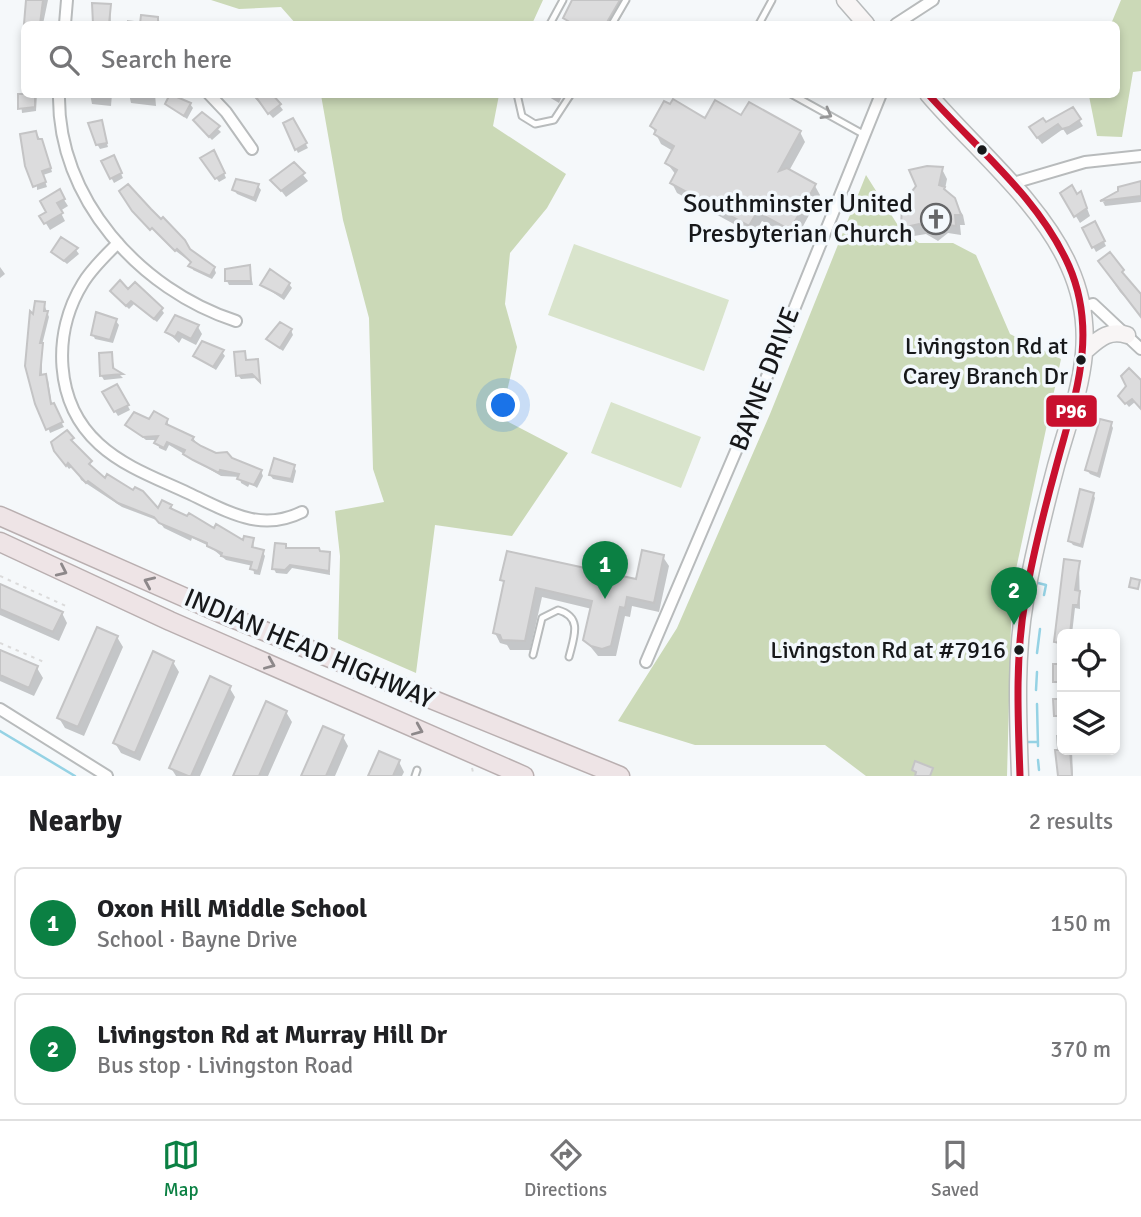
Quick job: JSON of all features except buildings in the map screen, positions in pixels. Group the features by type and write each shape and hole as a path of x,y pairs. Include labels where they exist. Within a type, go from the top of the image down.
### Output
{"highway":[{"name":"INDIAN HEAD HIGHWAY","path":"0,516 220,613 620,776"},
{"name":"INDIAN HEAD HIGHWAY","path":"0,542 170,621 518,773 531,776"},
{"path":"433,701 587,776"}],"main road":[{"path":"845,0 863,21"},
{"path":"932,98 1010,184 1058,244 1084,307 1086,350 1039,532 1024,605 1018,685 1020,776"},
{"path":"1086,350 1103,336 1118,332 1127,335"}],"street":[{"path":"65,21 67,0"},
{"path":"901,21 933,0"},
{"path":"59,98 61,135 71,169 89,206 118,243 167,288 204,309 236,321"},
{"path":"213,98 226,112 251,149"},
{"name":"BAYNE DRIVE","path":"646,662 753,411 879,98"},
{"path":"1010,184 1085,162 1141,156"},
{"path":"118,243 83,283 69,311 64,332 63,374 73,407 86,428 99,444 125,463 229,511 270,523 302,512"},
{"path":"1084,307 1093,304 1141,349"},
{"path":"0,709 107,776"}],"lane":[{"path":"552,21 563,0"},
{"path":"614,21 626,0"},
{"path":"761,21 772,0"},
{"path":"518,98 522,116 535,124 554,120 568,98"},
{"path":"798,98 863,134"},
{"path":"533,655 542,618 558,610 569,613 574,620 576,629 569,657"}],"path":[{"path":"0,576 68,607"},
{"path":"0,643 44,662"}],"green space":[{"path":"211,0 543,0 533,21 293,21 281,7 239,9"},
{"path":"1121,0 1141,0 1141,71 1133,72 1122,137 1097,136 1089,98 1120,98 1120,21 1112,21"},
{"path":"322,98 498,98 493,126 566,174 547,208 510,253 505,304 517,347 501,418 568,453 512,536 435,525 416,673 338,639 340,556 335,511 384,502 373,469 369,318 343,220"},
{"path":"866,175 899,227 919,243 953,243 976,255 1010,334 1061,359 1012,588 1007,776 866,776 825,745 695,745 618,721 677,628 770,414"},
{"path":"574,244 729,300 704,371 548,315"},
{"path":"611,402 701,437 681,488 591,453"}],"waterway":[{"path":"1038,583 1046,585 1044,595"},
{"path":"1037,653 1040,629"},
{"path":"1036,690 1037,672"},
{"path":"1037,704 1038,746"},
{"path":"0,731 75,776"},
{"path":"1028,742 1038,742"},
{"path":"1038,760 1039,770"}],"transit line":[{"name":"P96","path":"932,98 1006,175 1041,218 1069,266 1078,292 1082,317 1083,342 1076,392 1039,534 1022,623 1018,688 1020,776"}],"place":[{"name":"Southminster United Presbyterian Church","path":"936,219"},
{"name":"Livingston Rd at Carey Branch Dr","path":"1081,360"},
{"name":"Oxon Hill Middle School","path":"605,599"},
{"name":"Livingston Rd at Murray Hill Dr","path":"1014,625"},
{"name":"Livingston Rd at #7916","path":"1019,650"}]}
